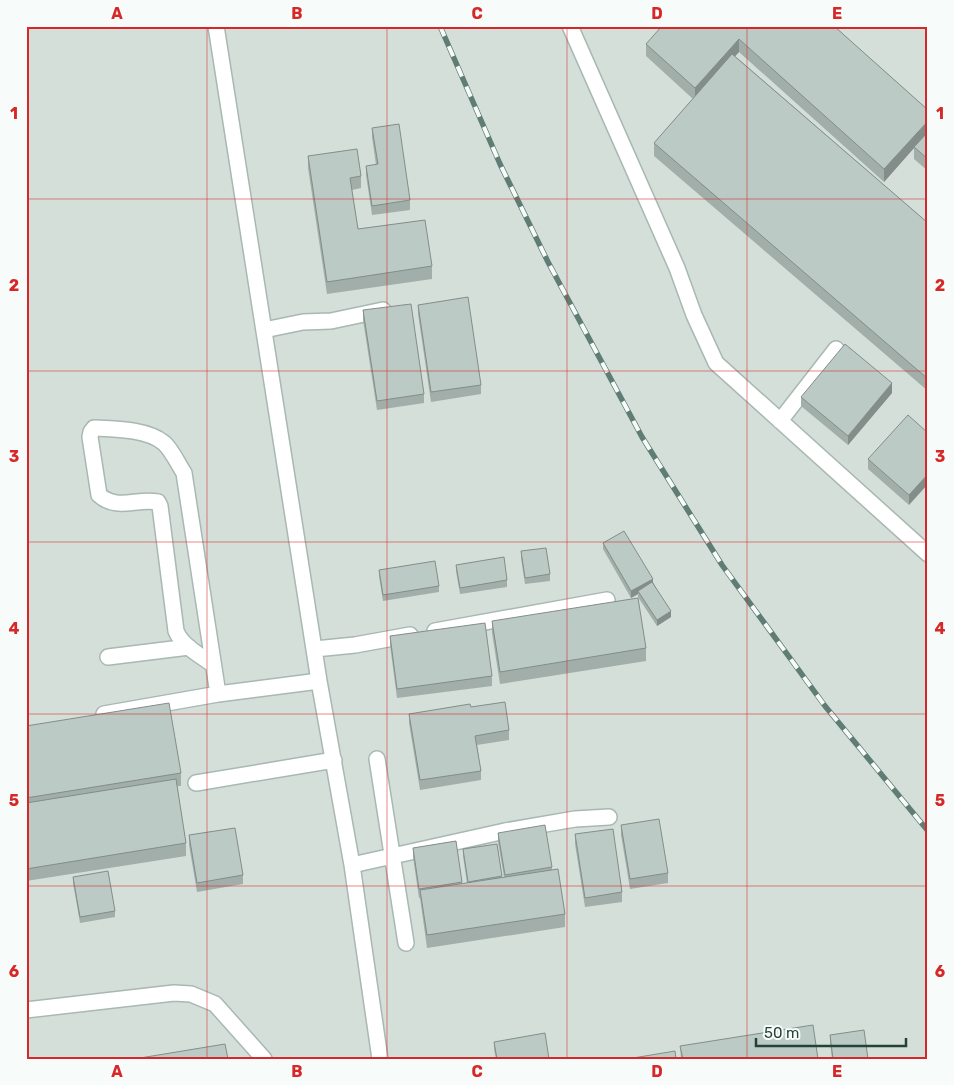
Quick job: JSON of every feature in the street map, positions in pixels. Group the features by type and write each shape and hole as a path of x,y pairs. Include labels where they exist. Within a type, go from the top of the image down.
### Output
{"lane":[{"path":"216,26 320,681 352,864 380,1059"},
{"path":"570,26 673,259 694,315 716,363 928,554"},
{"path":"264,330 303,322 331,321 395,307"},
{"path":"780,421 836,349"},
{"path":"212,664 178,638 158,502 151,500 113,503 106,501 99,495 90,437 94,428 129,430 146,435 164,444 184,473 218,694"},
{"path":"315,649 355,645 608,600"},
{"path":"108,657 189,647"},
{"path":"93,715 218,694 320,681"},
{"path":"377,759 406,943"},
{"path":"196,783 334,760"},
{"path":"352,864 505,831 575,820 609,817"},
{"path":"26,1010 174,993 191,994 215,1004 264,1059"}],"shaded area":[{"path":"26,26 928,26 928,1059 26,1059"}],"building":[{"path":"662,26 834,26 928,110 928,121 884,169 739,39 695,88 646,44"},
{"path":"732,54 928,223 928,379 654,143"},
{"path":"399,124 410,200 372,206 366,166 378,164 372,128"},
{"path":"928,132 928,159 914,147"},
{"path":"357,149 361,176 350,178 358,229 425,220 432,266 327,282 308,156"},
{"path":"468,297 481,385 431,392 418,305"},
{"path":"411,304 424,394 377,401 363,310"},
{"path":"845,344 892,383 848,436 801,397"},
{"path":"908,415 928,433 928,474 909,495 868,459"},
{"path":"624,531 653,579 631,591 603,543"},
{"path":"546,548 550,574 525,578 521,551"},
{"path":"504,557 507,580 460,588 456,565"},
{"path":"435,561 439,586 383,595 379,570"},
{"path":"652,582 671,611 657,620 638,591"},
{"path":"638,598 646,648 500,672 492,621"},
{"path":"485,623 492,676 397,689 390,636"},
{"path":"505,702 509,730 475,736 481,771 420,780 409,714 470,704 471,707"},
{"path":"169,703 181,773 26,798 26,726"},
{"path":"176,779 186,843 26,869 26,803"},
{"path":"659,819 668,873 630,879 621,825"},
{"path":"545,825 552,867 505,875 498,833"},
{"path":"235,828 243,875 197,883 189,835"},
{"path":"613,829 622,892 585,898 575,834"},
{"path":"456,841 462,882 419,889 413,848"},
{"path":"497,844 502,876 468,882 463,849"},
{"path":"558,869 565,914 427,935 420,890"},
{"path":"108,871 115,911 80,917 73,877"},
{"path":"813,1025 818,1059 683,1059 680,1046"},
{"path":"864,1030 868,1059 833,1059 830,1035"},
{"path":"545,1033 549,1059 497,1059 494,1042"},
{"path":"225,1044 228,1059 134,1059"},
{"path":"675,1051 676,1059 627,1059"}],"railway":[{"path":"440,26 500,164 548,262 642,437 722,565 825,706 928,831"}]}
